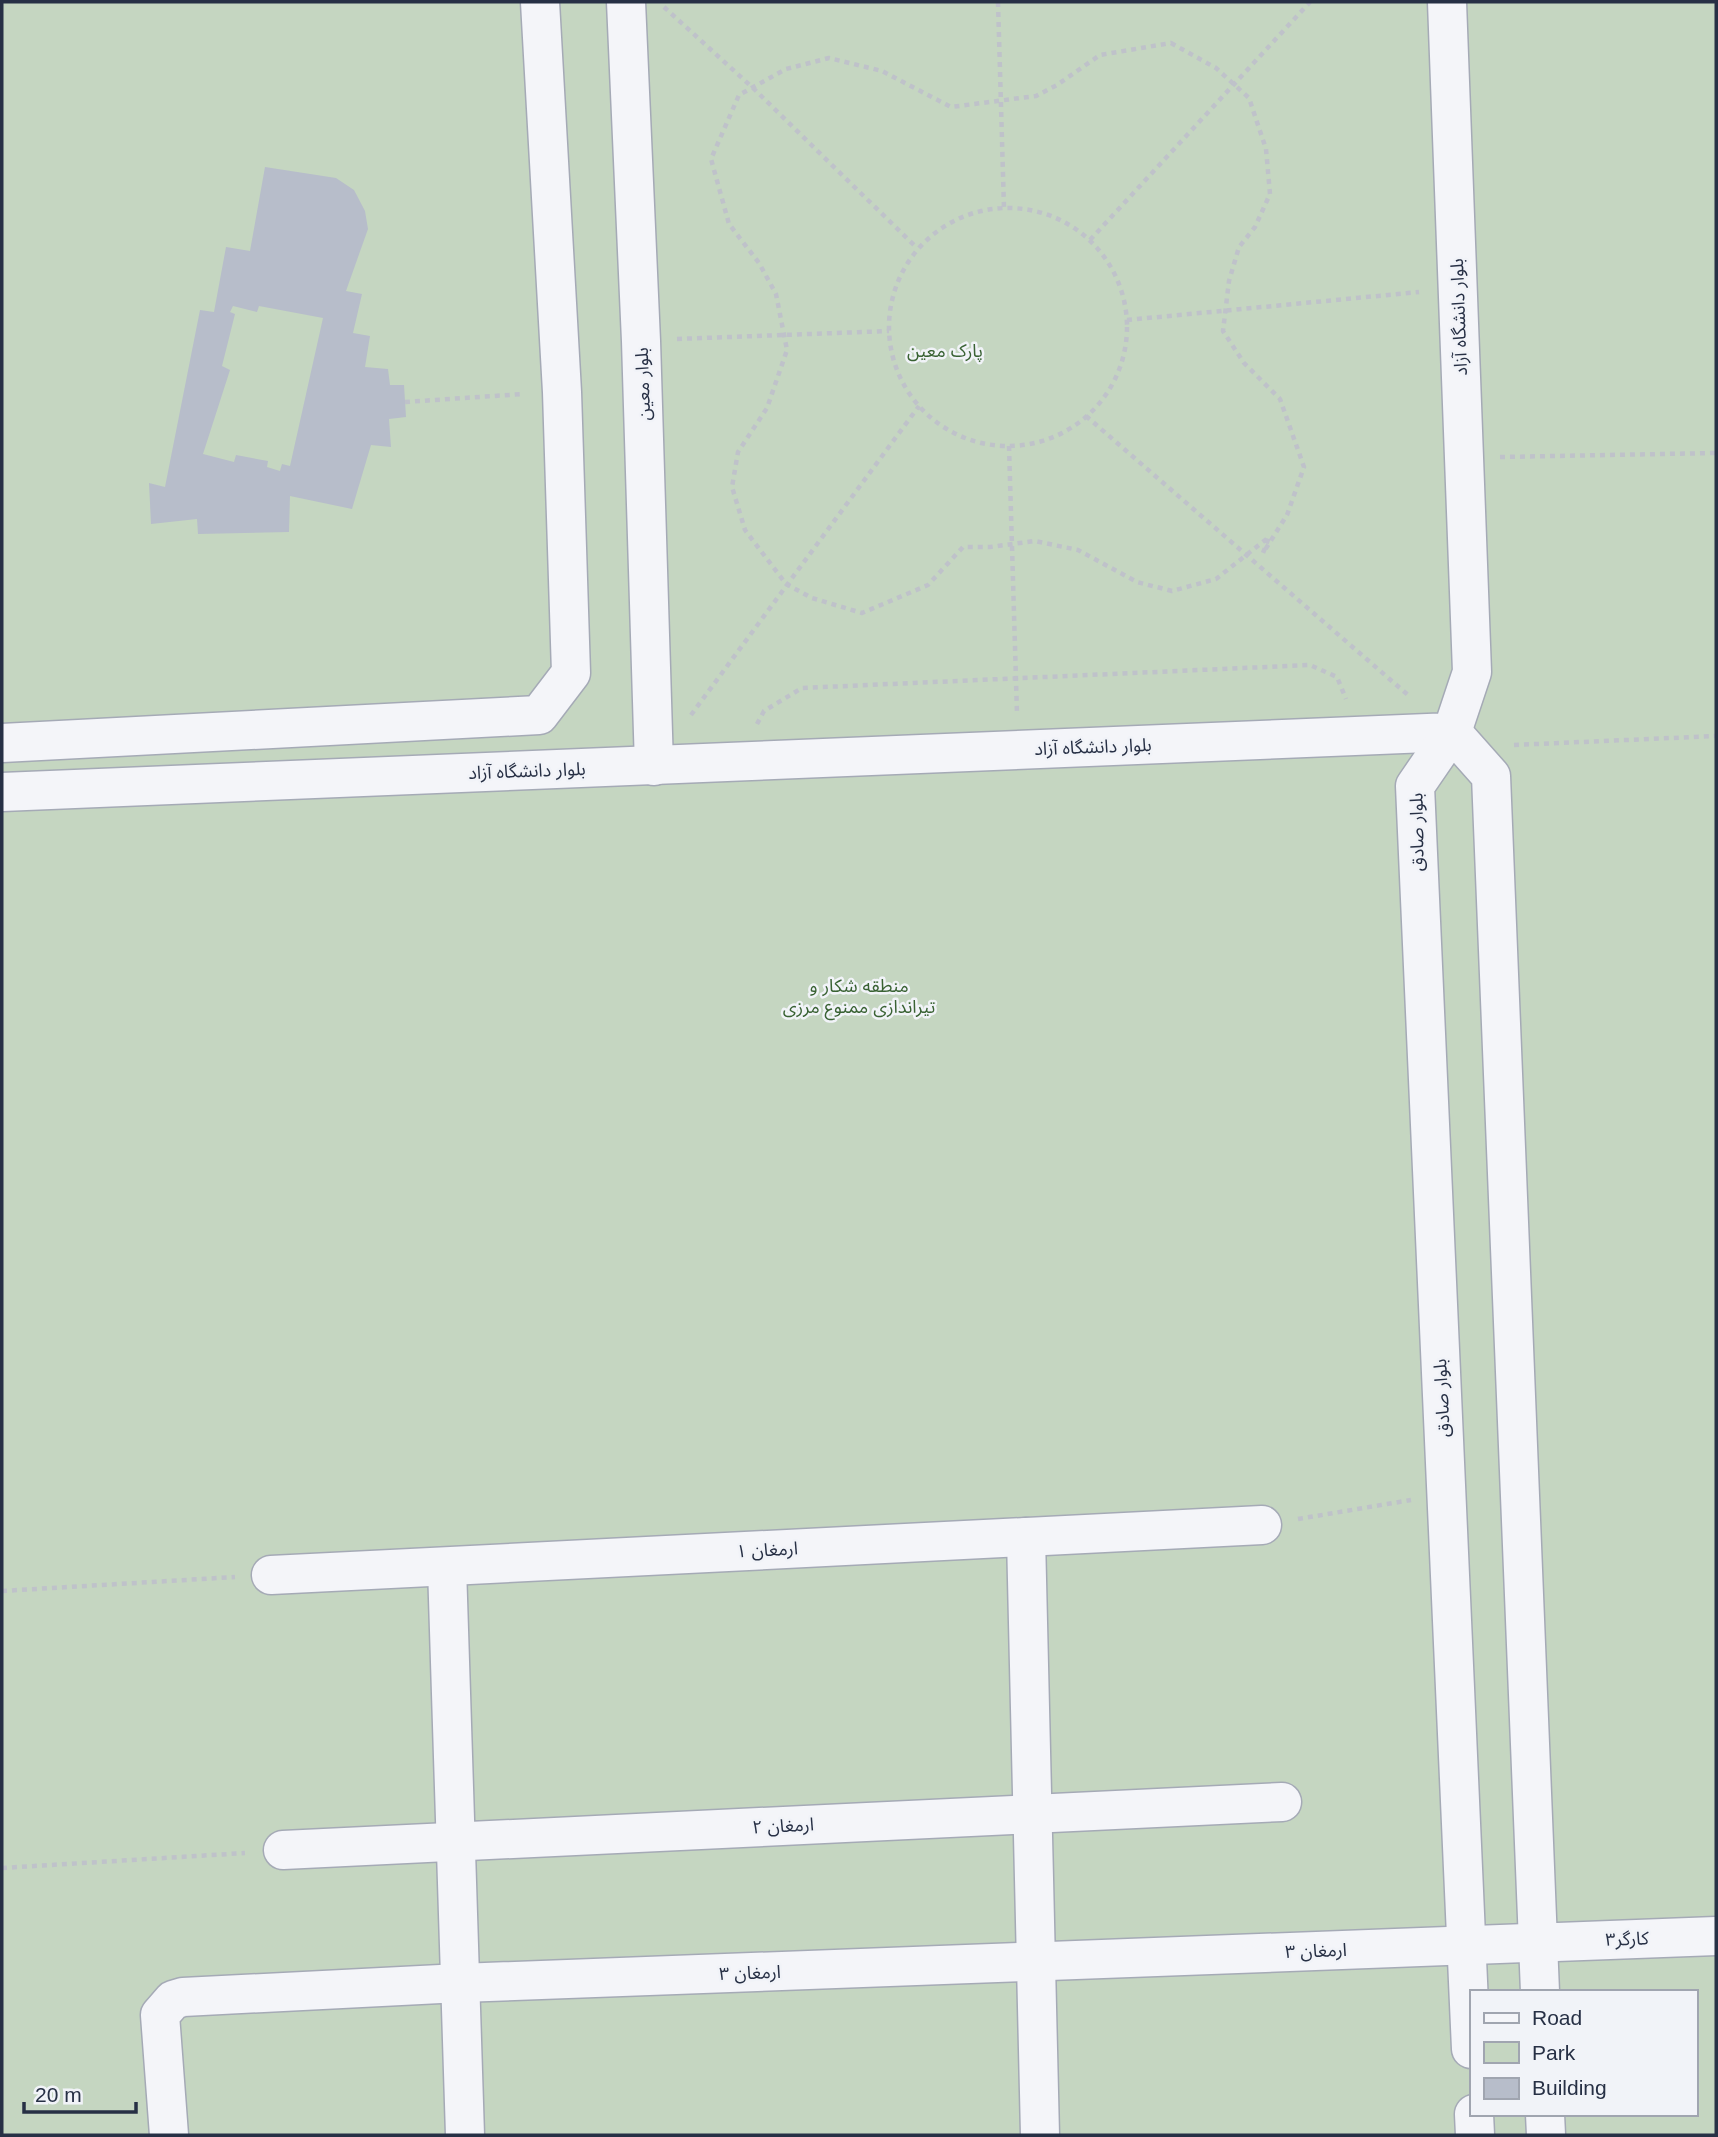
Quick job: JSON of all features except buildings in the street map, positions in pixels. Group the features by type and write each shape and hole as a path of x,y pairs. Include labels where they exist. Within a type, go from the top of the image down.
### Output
{"street":[{"path":"2,743 539,715 571,673 562,392 540,2"},
{"name":"بلوار معین","path":"626,2 641,341 654,765"},
{"name":"بلوار دانشگاه آزاد","path":"2,793 1362,736 1458,739 1472,672 1447,2"},
{"path":"1458,739 1491,776 1540,1990"},
{"name":"بلوار صادق","path":"1458,739 1415,786 1470,2028"},
{"name":"ارمغان ۱","path":"271,1575 1262,1525"},
{"path":"1026,1537 1040,2135"},
{"path":"447,1567 465,2135"},
{"name":"ارمغان ۲","path":"284,1850 1282,1802"},
{"name":"کارگر۳","path":"1466,1945 1716,1936"},
{"name":"ارمغان ۳","path":"169,2135 160,2015 173,2000 183,1997 460,1983 1466,1945"},
{"path":"1474,2116 1475,2135"},
{"path":"1545,2116 1546,2135"}],"path":[{"path":"658,2 753,88 917,248"},
{"path":"998,2 1004,209"},
{"path":"1090,240 1310,2"},
{"path":"1171,43 1216,68 1249,98 1266,149 1270,194 1255,227 1239,247 1229,281 1223,331 1244,363 1280,399 1304,467 1287,515 1263,553 1269,537 1216,579 1172,590 1137,582 1078,550 1035,541 963,547 928,585 862,613 812,598 786,584 745,530 732,487 738,452 767,408 787,350 776,295 759,263 729,224 712,159 739,95 786,69 829,58 882,71 951,107 1001,102 1036,96 1100,55 1171,43"},
{"path":"1022,208 1059,218 1090,240 1116,275 1127,320 1125,355 1108,392 1080,422 1044,442 1009,446 963,439 930,419 905,390 891,355 889,331 888,316 898,280 917,248 948,223 980,211 1022,208"},
{"path":"1127,320 1458,288"},
{"path":"641,341 889,331"},
{"path":"405,401 562,392"},
{"path":"654,765 919,406"},
{"path":"1086,416 1458,739 1716,736"},
{"path":"1009,446 1018,750"},
{"path":"1464,457 1716,453"},
{"path":"738,762 764,711 802,688 1016,678 1310,666 1337,677 1362,736"},
{"path":"1262,1525 1446,1494"},
{"path":"2,1591 271,1575"},
{"path":"2,1868 284,1850"}],"green space":[{"name":"منطقه شکار و تیراندازی ممنوع مرزی","path":"2,2 1716,2 1716,2135 2,2135"}],"park label":[{"name":"پارک معین","path":"945,351"}]}
